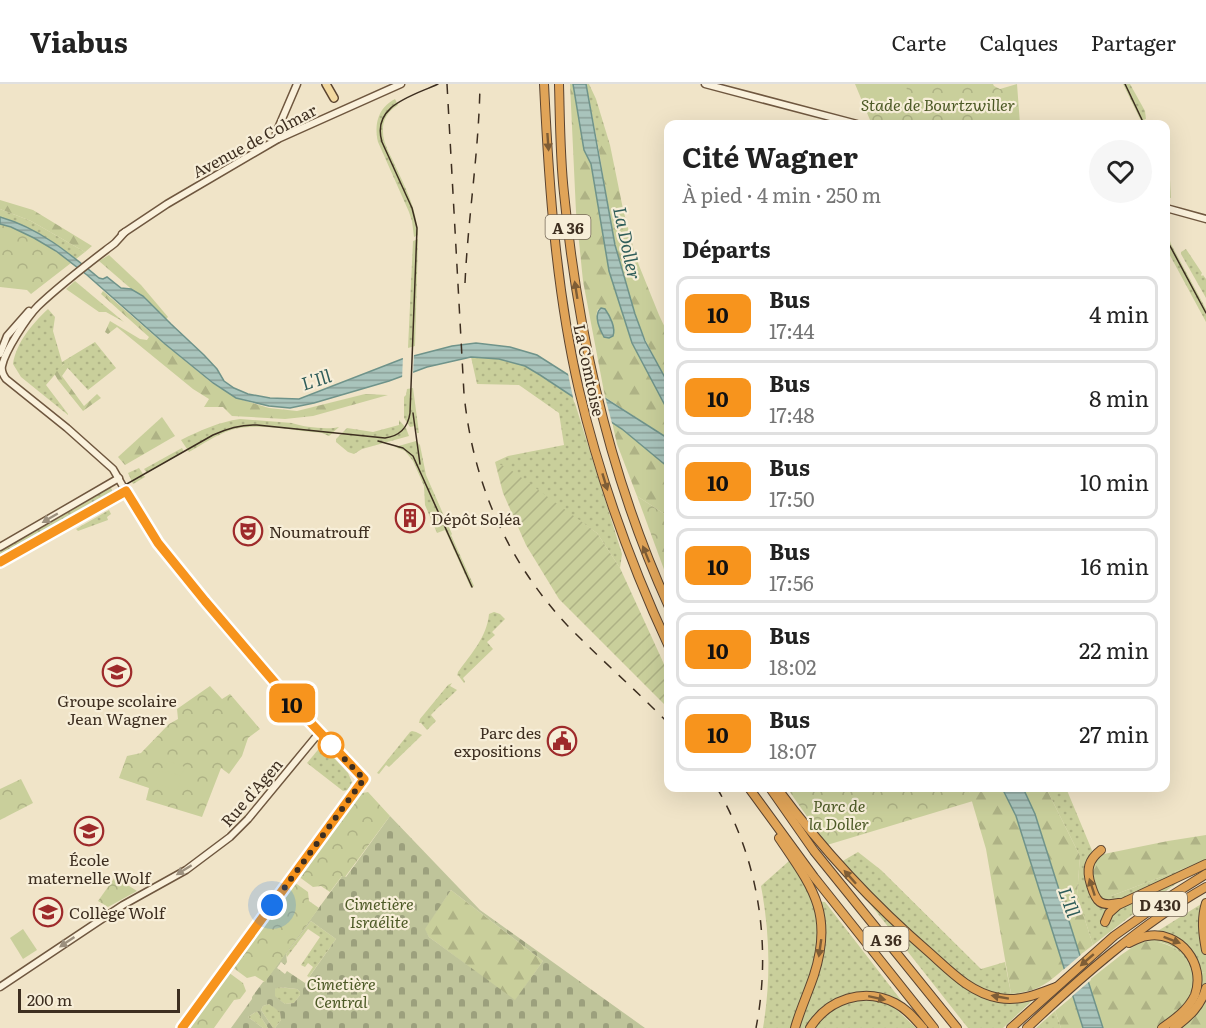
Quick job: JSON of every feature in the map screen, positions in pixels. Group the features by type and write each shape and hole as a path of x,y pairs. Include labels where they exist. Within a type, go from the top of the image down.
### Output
{"highway":[{"name":"La Comtoise","path":"544,84 558,266 572,357 588,426 627,550 664,635"},
{"name":"La Comtoise","path":"559,84 564,191 574,275 590,369 622,488 664,595"},
{"path":"752,792 768,814 776,834 807,873 819,909 822,934 818,961 795,1028"},
{"name":"A 36","path":"773,792 822,861 959,1028"},
{"path":"780,792 830,856 885,914 958,978 989,996 1011,999 1029,997 1057,986"},
{"path":"1101,850 1091,860 1088,872 1096,900 1106,905 1123,902"},
{"path":"1105,922 1112,909 1123,902 1206,864"},
{"name":"A 36","path":"807,873 934,1028"},
{"name":"D 430","path":"1011,1028 1114,936 1206,874"},
{"name":"D 430","path":"1027,1028 1130,938 1206,887"},
{"path":"1206,903 1202,927 1206,950"},
{"path":"1117,949 1140,938 1158,935 1182,944 1194,958 1199,976 1197,991 1186,1008 1162,1028"},
{"path":"1174,1028 1194,1011 1206,988"},
{"path":"810,1028 819,1016 833,1005 853,996 867,995 895,1003 908,1011 923,1028"}],"main road":[{"path":"278,139 276,133 297,84"},
{"path":"326,84 342,110"},
{"name":"Avenue de Colmar","path":"0,354 6,336 34,305 125,232 166,204 278,139 401,84"},
{"path":"705,84 842,120"},
{"path":"1170,209 1206,219"},
{"name":"Avenue de Colmar","path":"2,375 11,346 30,315 71,274 99,254"},
{"path":"2,375 113,469 158,543 279,688 364,779 182,1028"},
{"path":"0,547 119,478"},
{"path":"0,562 126,491"},
{"name":"Rue d'Agen","path":"0,987 134,898 186,870 230,837 248,819 319,733"}],"green space":[{"path":"570,84 573,84 584,150 591,164 632,343 664,404 664,436 605,397 583,281 576,212","holes":["598,309 605,309 614,331 611,337 600,324 597,317"]},
{"path":"586,84 589,84 596,99 610,145 598,145"},
{"name":"Stade de Bourtzwiller","path":"855,84 993,84 1000,89 1017,84 1020,120 870,120"},
{"path":"858,84 905,84 909,95 867,110"},
{"path":"1123,84 1130,84 1145,111 1146,119 1141,120"},
{"path":"984,94 1012,99 1009,120 981,120"},
{"path":"395,99 398,105 391,110 385,120 383,136 413,207 418,235 414,237 409,212 377,135 377,123 381,112"},
{"path":"598,145 610,145 636,258 664,326 664,376 635,315 622,274"},
{"path":"0,200 33,210 92,246 85,252 31,221 0,209"},
{"path":"0,209 31,221 85,252 76,259 40,234 0,217"},
{"path":"0,224 37,240 71,263 31,294 27,290 0,287"},
{"path":"418,239 415,346 408,348 413,241"},
{"path":"1170,241 1206,309 1206,322 1170,255"},
{"path":"1186,249 1202,273 1201,275 1206,279 1206,298 1181,254"},
{"path":"109,255 141,285 168,317 166,319 99,261"},
{"path":"75,281 124,322 106,312 99,312 66,289"},
{"path":"103,291 212,383 236,398 269,408 297,411 365,394 388,395 313,416 285,419 232,416 223,407 204,407 209,399 193,389 117,327 108,334 105,332 110,321 140,339 147,340 149,337 101,294"},
{"path":"48,309 55,317 53,331 62,362 95,342 116,368 88,390 64,364 46,385 68,415 21,377 13,364 17,349 26,334"},
{"path":"471,357 499,359 525,366 573,397 622,554 620,568 597,533 495,462 508,456 564,445 559,413 519,385 477,384"},
{"path":"69,360 69,366 62,376 84,406 97,394 101,398 83,411 54,373"},
{"path":"413,388 419,433 415,426 410,427 404,418 404,397 407,389"},
{"path":"162,417 175,436 125,465 118,457"},
{"path":"240,419 292,423 316,428 339,427 329,436 322,433 276,428 241,428 220,434 189,452 181,440 210,427"},
{"path":"399,420 409,436 362,449 354,454 336,442 336,439 347,428 373,432 399,425"},
{"path":"612,422 664,464 664,514 637,496 617,444"},
{"path":"416,441 420,445 426,475 474,586 471,588 445,530 437,533 425,505 424,486 413,461 405,451 395,447"},
{"path":"182,448 184,452 147,473 144,469"},
{"path":"495,462 511,470 597,533 620,568 664,664 664,704 559,599 526,545 503,493"},
{"path":"139,468 145,477 133,484 128,473"},
{"path":"110,486 114,494 0,560 0,549"},
{"path":"637,496 664,514 664,569"},
{"path":"109,510 111,514 107,517 108,520 78,531 76,529"},
{"path":"494,612 505,619 492,632 495,635 487,642 493,649 463,678 464,683 457,676 458,672 482,638 489,614"},
{"path":"452,683 450,686 457,690 431,715 436,721 427,730 419,723 420,719"},
{"path":"210,686 222,699 230,694 260,729 248,738 242,756 229,774 221,768 202,817 146,800 149,788 119,778 127,756 141,753 169,724 178,719 177,709"},
{"path":"410,732 422,735 389,767 386,765 379,774 377,773"},
{"path":"322,745 348,773 352,782 348,790 343,791 307,763"},
{"path":"168,761 185,767 181,776 164,770"},
{"path":"160,771 181,778 177,790 156,783"},
{"path":"21,779 33,803 0,820 0,789"},
{"path":"368,792 390,816 345,877 342,876 330,892 321,886 313,887 298,876 358,794"},
{"name":"Parc de la Doller","path":"790,792 970,792 973,801 827,845"},
{"path":"969,792 1004,792 1016,816 1065,968 1046,983 1028,991 1011,994 986,849"},
{"path":"1025,792 1048,792 1080,856 1077,895 1093,945 1080,955 1035,814"},
{"path":"1048,792 1068,792 1111,896 1206,860 1206,863 1093,945 1077,895 1080,856"},
{"path":"390,816 480,910 645,1028 275,1028 281,1020 280,1012 269,1004 263,1006 261,1010 273,1028 268,1028 257,1011 248,1017 263,1028 231,1028 343,875 346,877","holes":["451,890 543,961 515,1000 429,937 425,929","311,921 336,939 305,983 287,971 285,974 277,968 281,962 285,965 287,962 286,954","279,987 297,989 300,995 294,1003 285,1004 275,996 275,989"]},
{"path":"1206,835 1206,860 1111,896 1098,895 1090,876 1094,856"},
{"path":"858,852 881,870 981,969 1005,962 1011,994 1029,992 1034,999 1003,1028 968,1028 867,900 871,897 841,862"},
{"path":"789,861 813,901 825,902 904,1004 897,1010 916,1028 763,1028 768,957 761,886"},
{"path":"115,877 137,891 108,907 98,901"},
{"path":"294,882 308,892 309,901 319,908 265,982 255,976 247,978 232,967"},
{"path":"451,890 543,961 515,1001 429,937 424,929"},
{"path":"1206,901 1206,972 1193,973 1184,957 1173,947 1159,942 1140,942"},
{"path":"311,921 336,939 309,977 307,976 313,967 308,963 305,967 301,965 320,937 308,929 287,957 286,954"},
{"path":"23,929 37,950 23,959 10,938"},
{"path":"1154,941 1168,945 1183,955 1193,973 1206,972 1206,1028 1103,1028 1088,981 1140,942"},
{"path":"228,972 243,983 246,991 240,999 234,1000 214,1028 188,1028"},
{"path":"277,987 297,989 300,995 294,1003 285,1004 274,996"},
{"path":"1073,996 1083,1028 1061,1028 1055,1011"},
{"path":"269,1004 280,1011 281,1020 275,1028 261,1010 263,1006"},
{"path":"257,1011 268,1028 263,1028 248,1017"},
{"path":"1055,1011 1061,1028 1036,1028"}],"water":[{"name":"La Doller","path":"573,84 586,84 615,245 645,341 664,376 664,404 632,343 609,271 591,164 584,150"},
{"name":"L'Ill","path":"0,217 28,228 65,251 99,278 107,277 121,288 131,289 143,296 204,355 224,381 248,394 270,398 299,399 402,359 452,346 476,343 510,347 537,355 664,436 664,464 622,429 540,375 525,366 499,359 471,357 427,367 389,381 290,408 269,406 236,398 213,383 165,344 87,275 56,251 34,238 0,224"},
{"path":"601,308 605,309 613,326 613,336 609,338 604,337 600,330 597,314"},
{"name":"L'Ill","path":"1004,792 1025,792 1035,814 1103,1028 1083,1028 1016,816"}],"pier":[{"path":"414,353 413,375 402,380 403,356"},
{"path":"567,369 604,393 613,427 574,402"},
{"path":"1083,953 1091,980 1070,998 1062,971"}],"tram line":[{"path":"0,556 229,428 257,425 385,438 402,430 410,413 417,228 412,208 382,142 380,129 388,111 396,104 438,84"},
{"path":"1125,84 1142,120"},
{"path":"1170,246 1206,313"},
{"path":"413,413 420,464"},
{"path":"378,441 403,448 413,456 472,587"}],"railway":[{"path":"447,84 464,394 475,458 484,489 510,546 526,574 545,600 567,625 664,719"},
{"path":"465,283 480,84"},
{"path":"719,792 743,844 758,904 763,966 756,1028"}],"bus line":[{"name":"10","path":"0,562 126,491 158,543 205,601 319,733 364,779 182,1028"}],"place":[{"name":"Dépôt Soléa","path":"410,518"},
{"name":"Noumatrouff","path":"248,531"},
{"name":"Groupe scolaire Jean Wagner","path":"117,672"},
{"name":"Parc des expositions","path":"562,741"},
{"name":"École maternelle Wolf","path":"89,831"},
{"name":"Collège Wolf","path":"48,912"}],"route":[{"path":"272,905 364,779 331,745"}],"park label":[{"name":"Cimetière Israélite","path":"379,912"},
{"name":"Cimetière Central","path":"341,992"}]}
